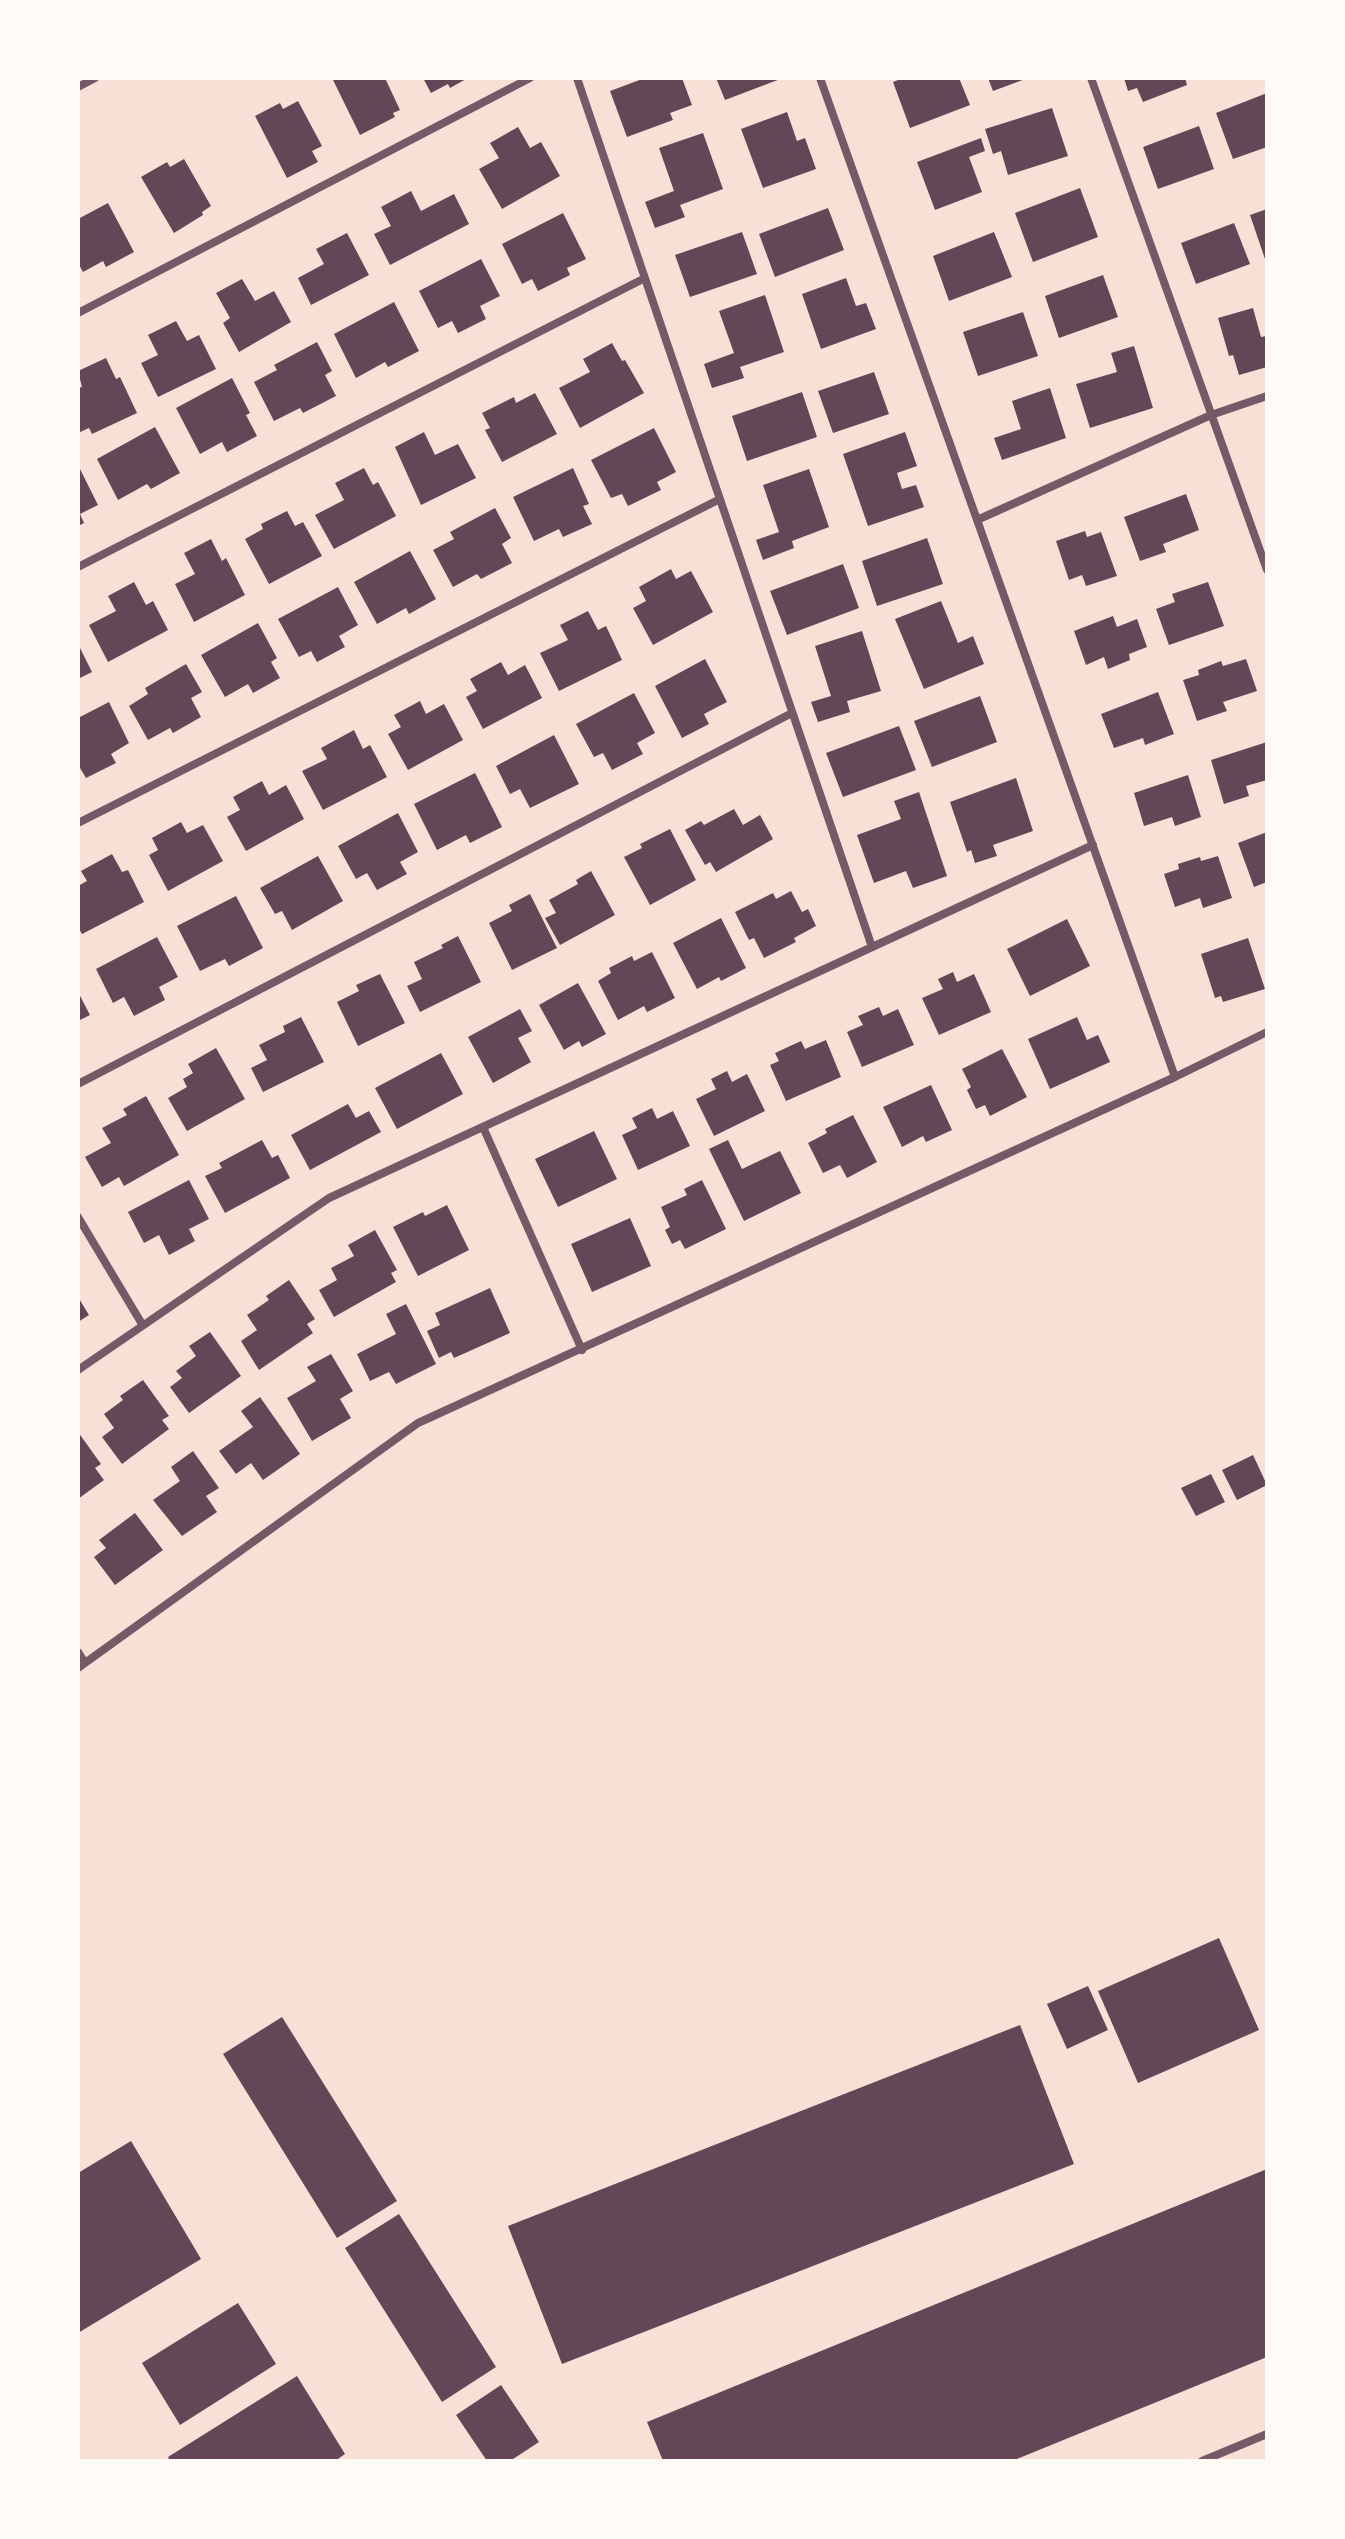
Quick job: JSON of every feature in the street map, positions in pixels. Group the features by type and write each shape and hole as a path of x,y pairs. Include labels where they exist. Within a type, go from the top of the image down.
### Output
{"street":[{"path":"78,87 95,78"},
{"path":"78,313 530,78"},
{"path":"577,78 872,947"},
{"path":"820,78 1175,1077"},
{"path":"1091,78 1267,570"},
{"path":"78,567 645,278"},
{"path":"977,520 1211,415 1267,396"},
{"path":"78,823 720,499"},
{"path":"78,1084 792,713"},
{"path":"78,1370 329,1198 1093,845"},
{"path":"78,1652 81,1666 418,1423 1267,1032"},
{"path":"483,1127 582,1350"},
{"path":"78,1217 142,1324"},
{"path":"1202,2461 1267,2434"}],"building":[{"path":"385,78 400,110 393,113 395,117 360,135 333,80"},
{"path":"423,78 468,78 450,88 448,84 431,93"},
{"path":"645,78 682,78 692,105 670,113 673,120 627,137 610,91"},
{"path":"716,78 783,78 725,100"},
{"path":"903,78 959,78 970,105 910,128 893,82"},
{"path":"988,78 1028,78 993,91"},
{"path":"1124,78 1185,78 1187,85 1143,102 1137,88 1128,91"},
{"path":"1267,93 1267,147 1233,159 1216,113"},
{"path":"298,101 322,146 312,151 318,162 287,178 255,116 280,103 283,109"},
{"path":"1052,108 1068,156 1008,175 1001,151 993,154 985,129"},
{"path":"787,112 797,141 805,138 816,169 763,188 741,129"},
{"path":"1199,126 1214,169 1158,189 1143,147"},
{"path":"518,127 530,148 541,142 560,176 502,209 479,169 499,158 490,143"},
{"path":"703,133 723,189 680,205 685,217 655,228 645,202 674,191 659,148"},
{"path":"981,138 985,151 969,157 982,192 935,210 917,162"},
{"path":"184,159 211,206 202,212 203,215 174,233 141,177 167,162 170,167"},
{"path":"1080,188 1098,237 1033,262 1015,213"},
{"path":"411,191 421,211 454,194 469,224 390,265 374,234 391,226 381,207"},
{"path":"108,203 134,252 106,267 103,261 83,272 78,263 78,219"},
{"path":"828,208 844,250 775,277 759,234"},
{"path":"1267,209 1267,262 1266,262 1250,215"},
{"path":"563,213 586,259 567,268 570,275 538,291 532,279 522,284 502,244"},
{"path":"1234,223 1250,264 1196,284 1181,243"},
{"path":"742,232 757,274 690,297 675,255"},
{"path":"994,232 1012,277 949,301 933,256"},
{"path":"347,233 369,275 311,305 298,278 324,264 316,249"},
{"path":"481,259 500,296 480,306 486,319 458,333 452,321 438,328 419,291"},
{"path":"1103,275 1118,317 1059,338 1045,296"},
{"path":"846,278 856,306 866,303 876,329 821,349 802,294"},
{"path":"242,279 255,301 274,291 291,322 239,352 223,323 230,318 216,293"},
{"path":"765,295 784,352 740,367 744,378 712,388 704,364 734,353 719,311"},
{"path":"394,302 419,351 388,367 385,362 356,378 334,334"},
{"path":"1253,308 1261,337 1267,336 1267,367 1239,375 1233,355 1229,356 1218,318"},
{"path":"1023,312 1038,356 978,376 963,332"},
{"path":"176,321 187,341 199,335 216,369 158,397 141,363 158,355 148,335"},
{"path":"317,342 332,371 325,375 336,396 303,413 300,408 274,421 254,382 277,370 274,365"},
{"path":"612,343 644,393 580,428 559,388 590,372 583,359"},
{"path":"1134,346 1153,408 1090,428 1076,384 1117,372 1111,353"},
{"path":"106,358 116,379 120,377 137,413 92,434 89,428 78,433 78,388 82,387 78,371"},
{"path":"874,372 889,414 833,433 818,391"},
{"path":"232,378 250,413 246,415 257,436 227,452 222,442 200,454 176,408"},
{"path":"1050,388 1066,438 1002,460 994,438 1021,429 1012,401"},
{"path":"802,392 817,437 747,461 732,416"},
{"path":"535,393 557,434 502,462 485,430 490,428 482,413 514,397 516,403"},
{"path":"155,427 180,473 151,489 147,484 118,500 97,459"},
{"path":"654,428 676,472 657,482 661,490 628,506 622,494 611,498 591,460"},
{"path":"424,432 435,455 458,444 476,478 421,505 395,447"},
{"path":"905,432 917,466 897,473 902,489 916,485 924,507 868,526 843,454"},
{"path":"78,465 98,505 80,514 84,523 78,526"},
{"path":"364,468 373,485 378,482 396,516 334,549 315,515 344,500 335,483"},
{"path":"573,468 589,504 583,506 592,524 563,537 559,529 534,541 513,497"},
{"path":"809,469 829,527 792,541 794,548 763,560 756,540 779,532 763,485"},
{"path":"1186,494 1199,530 1163,544 1166,552 1140,561 1124,517"},
{"path":"495,508 511,538 502,544 512,563 481,579 477,574 453,587 433,550 454,539 450,532"},
{"path":"287,511 295,526 303,522 322,556 269,584 245,539 263,529 261,524"},
{"path":"1085,531 1087,537 1101,532 1117,576 1086,586 1082,575 1069,580 1056,541"},
{"path":"927,538 943,584 877,606 862,561"},
{"path":"211,539 222,561 226,558 245,595 194,622 175,584 195,574 184,553"},
{"path":"410,551 436,599 409,614 406,608 377,624 354,582"},
{"path":"843,564 859,608 787,635 770,591"},
{"path":"671,569 676,579 691,571 713,612 653,645 633,608 646,601 639,587"},
{"path":"134,582 146,605 153,601 168,630 108,662 89,625 116,611 108,596"},
{"path":"1208,582 1224,626 1169,645 1156,609 1175,602 1172,594"},
{"path":"338,587 358,625 339,636 345,647 317,662 311,651 299,657 278,619"},
{"path":"941,601 958,643 973,636 984,664 924,689 895,619"},
{"path":"588,611 598,630 606,626 622,660 559,691 540,653 568,640 560,625"},
{"path":"1113,616 1117,627 1137,619 1147,647 1129,654 1130,660 1108,669 1104,657 1086,665 1074,631"},
{"path":"258,623 277,658 271,662 280,678 253,693 248,684 225,697 201,655"},
{"path":"862,631 881,691 847,701 850,712 818,722 811,702 831,696 815,646"},
{"path":"78,644 92,672 78,679"},
{"path":"705,659 727,702 704,714 709,724 682,738 655,686"},
{"path":"1246,659 1257,691 1223,702 1227,711 1197,721 1183,680 1199,675 1198,670 1221,661 1223,666"},
{"path":"501,662 508,675 525,665 542,698 483,729 466,697 477,691 470,679"},
{"path":"186,664 202,692 191,698 201,717 173,733 170,728 148,740 129,706 148,694 145,688"},
{"path":"1158,692 1174,734 1145,745 1143,738 1114,748 1101,714"},
{"path":"634,693 655,733 637,743 643,754 612,770 603,753 594,757 576,724"},
{"path":"980,696 997,742 932,767 914,721"},
{"path":"420,701 426,714 444,704 463,740 408,770 388,734 401,727 394,715"},
{"path":"109,702 129,743 111,754 116,763 86,778 80,768 78,770 78,718"},
{"path":"899,726 916,770 843,797 826,753"},
{"path":"354,730 363,749 370,745 387,777 323,810 302,771 327,759 321,748"},
{"path":"554,735 579,784 530,808 520,789 510,794 496,766"},
{"path":"1267,742 1267,780 1246,786 1249,796 1224,804 1211,760"},
{"path":"475,773 502,827 470,843 466,835 437,850 414,804"},
{"path":"1188,775 1201,817 1175,826 1172,817 1144,826 1134,793"},
{"path":"1016,778 1033,831 993,845 997,856 975,863 971,850 967,852 950,802"},
{"path":"262,781 269,795 286,785 304,819 246,851 227,817 240,810 233,797"},
{"path":"919,792 947,876 913,888 906,871 874,883 857,835 901,819 894,801"},
{"path":"734,809 743,825 760,815 773,839 716,872 710,862 705,865 685,830 701,821 704,825"},
{"path":"398,813 418,852 400,862 407,874 377,890 367,873 356,879 338,846"},
{"path":"181,822 187,833 203,825 223,861 168,891 149,855 158,850 152,838"},
{"path":"670,829 696,880 650,905 624,857 642,848 640,844"},
{"path":"1267,832 1267,882 1254,887 1238,843"},
{"path":"112,854 122,872 128,870 144,902 82,934 78,927 78,886 87,881 81,871"},
{"path":"318,856 343,901 292,930 282,911 275,914 260,888"},
{"path":"1218,856 1232,898 1203,908 1200,898 1175,907 1164,874 1179,869 1178,864 1200,857 1201,861"},
{"path":"591,871 615,915 560,945 545,918 556,913 549,900 578,884 576,880"},
{"path":"791,891 802,912 808,909 816,926 794,938 796,942 764,958 754,938 749,940 735,912 773,893 776,899"},
{"path":"530,894 557,948 512,970 489,923 512,911 509,905"},
{"path":"236,896 263,948 229,966 225,959 200,971 177,926"},
{"path":"721,918 746,968 697,989 673,943"},
{"path":"1067,919 1090,966 1030,996 1007,949"},
{"path":"458,936 481,982 420,1012 407,986 422,979 414,962 443,948 441,945"},
{"path":"157,937 178,977 159,987 165,1000 134,1016 124,997 113,1003 96,969"},
{"path":"1248,938 1265,989 1223,1002 1221,996 1215,998 1201,954"},
{"path":"652,952 675,998 647,1012 644,1006 618,1020 598,981 611,973 609,968 632,956 634,961"},
{"path":"953,972 957,982 974,974 991,1012 939,1035 922,998 943,989 938,979"},
{"path":"380,974 405,1023 358,1046 337,1002 359,991 356,985"},
{"path":"578,983 606,1034 582,1047 579,1041 564,1050 539,1005"},
{"path":"78,992 90,1015 78,1021"},
{"path":"879,1007 883,1016 898,1009 914,1045 862,1067 847,1032 863,1025 858,1016"},
{"path":"520,1009 532,1031 518,1038 531,1062 493,1083 468,1037"},
{"path":"301,1017 324,1062 263,1092 251,1068 267,1060 259,1045 285,1032 283,1026"},
{"path":"1077,1017 1087,1040 1098,1035 1110,1062 1050,1089 1028,1039"},
{"path":"826,1040 841,1077 786,1101 770,1065 779,1061 775,1053 801,1041 805,1049"},
{"path":"216,1048 245,1099 187,1131 168,1098 187,1087 183,1079 193,1073 188,1064"},
{"path":"1002,1049 1027,1097 990,1116 985,1105 976,1109 967,1090 971,1087 962,1069"},
{"path":"441,1053 463,1094 397,1129 375,1088"},
{"path":"727,1071 732,1082 747,1074 765,1111 714,1136 696,1099 716,1089 711,1079"},
{"path":"931,1085 952,1130 926,1142 923,1136 902,1147 883,1107"},
{"path":"146,1096 179,1155 124,1186 119,1177 102,1187 85,1157 111,1143 102,1128 127,1115 123,1109"},
{"path":"348,1104 356,1118 369,1111 381,1132 310,1170 291,1135"},
{"path":"652,1108 657,1119 673,1111 690,1146 638,1170 622,1135 637,1128 632,1118"},
{"path":"853,1115 877,1162 847,1178 840,1165 823,1173 808,1143 827,1133 825,1129"},
{"path":"594,1131 617,1179 558,1207 535,1159"},
{"path":"262,1140 272,1158 278,1155 290,1178 225,1213 205,1176 222,1168 219,1163"},
{"path":"728,1140 742,1169 780,1151 801,1193 744,1221 709,1149"},
{"path":"189,1180 209,1219 189,1229 195,1241 169,1255 159,1235 144,1243 128,1212"},
{"path":"702,1180 726,1229 685,1249 680,1240 672,1244 665,1230 670,1227 661,1207 687,1195 684,1189"},
{"path":"447,1205 469,1250 418,1276 393,1227 423,1212 425,1216"},
{"path":"630,1218 651,1266 592,1292 571,1244"},
{"path":"375,1230 397,1270 391,1273 396,1282 334,1317 319,1290 337,1280 331,1268 354,1256 348,1245"},
{"path":"289,1280 315,1319 307,1324 313,1333 259,1370 241,1341 257,1330 247,1315 269,1300 266,1296"},
{"path":"490,1288 510,1333 454,1358 451,1352 439,1358 427,1331 440,1325 435,1313"},
{"path":"78,1297 89,1315 78,1322"},
{"path":"406,1304 436,1364 396,1384 389,1372 370,1381 357,1354 396,1334 386,1314"},
{"path":"210,1332 241,1376 189,1413 170,1387 182,1378 176,1371 196,1356 189,1346"},
{"path":"331,1354 353,1391 340,1399 351,1418 312,1441 287,1398 316,1381 307,1367"},
{"path":"143,1380 169,1416 162,1420 169,1429 122,1464 102,1437 114,1428 104,1414 123,1400 120,1396"},
{"path":"260,1397 300,1454 263,1480 251,1463 236,1474 219,1451 253,1427 241,1411"},
{"path":"78,1432 101,1464 95,1468 104,1480 78,1499"},
{"path":"193,1451 219,1488 206,1496 217,1512 182,1536 153,1500 180,1481 171,1467"},
{"path":"1253,1455 1267,1485 1237,1500 1222,1470"},
{"path":"1211,1474 1225,1502 1196,1516 1181,1488"},
{"path":"135,1513 163,1550 115,1585 94,1557 106,1548 99,1540"},
{"path":"1219,1938 1259,2030 1138,2083 1098,1991"},
{"path":"1088,1986 1108,2030 1067,2049 1047,2004"},
{"path":"282,2017 397,2201 337,2238 223,2054"},
{"path":"1020,2025 1074,2164 562,2364 508,2226"},
{"path":"131,2141 201,2259 78,2333 78,2173"},
{"path":"1267,2169 1267,2357 1012,2461 663,2461 647,2422"},
{"path":"399,2214 496,2367 442,2402 345,2248"},
{"path":"238,2303 276,2364 180,2425 142,2363"},
{"path":"297,2376 345,2454 335,2461 170,2461 168,2457"},
{"path":"501,2385 539,2442 510,2461 487,2461 456,2415"}]}
